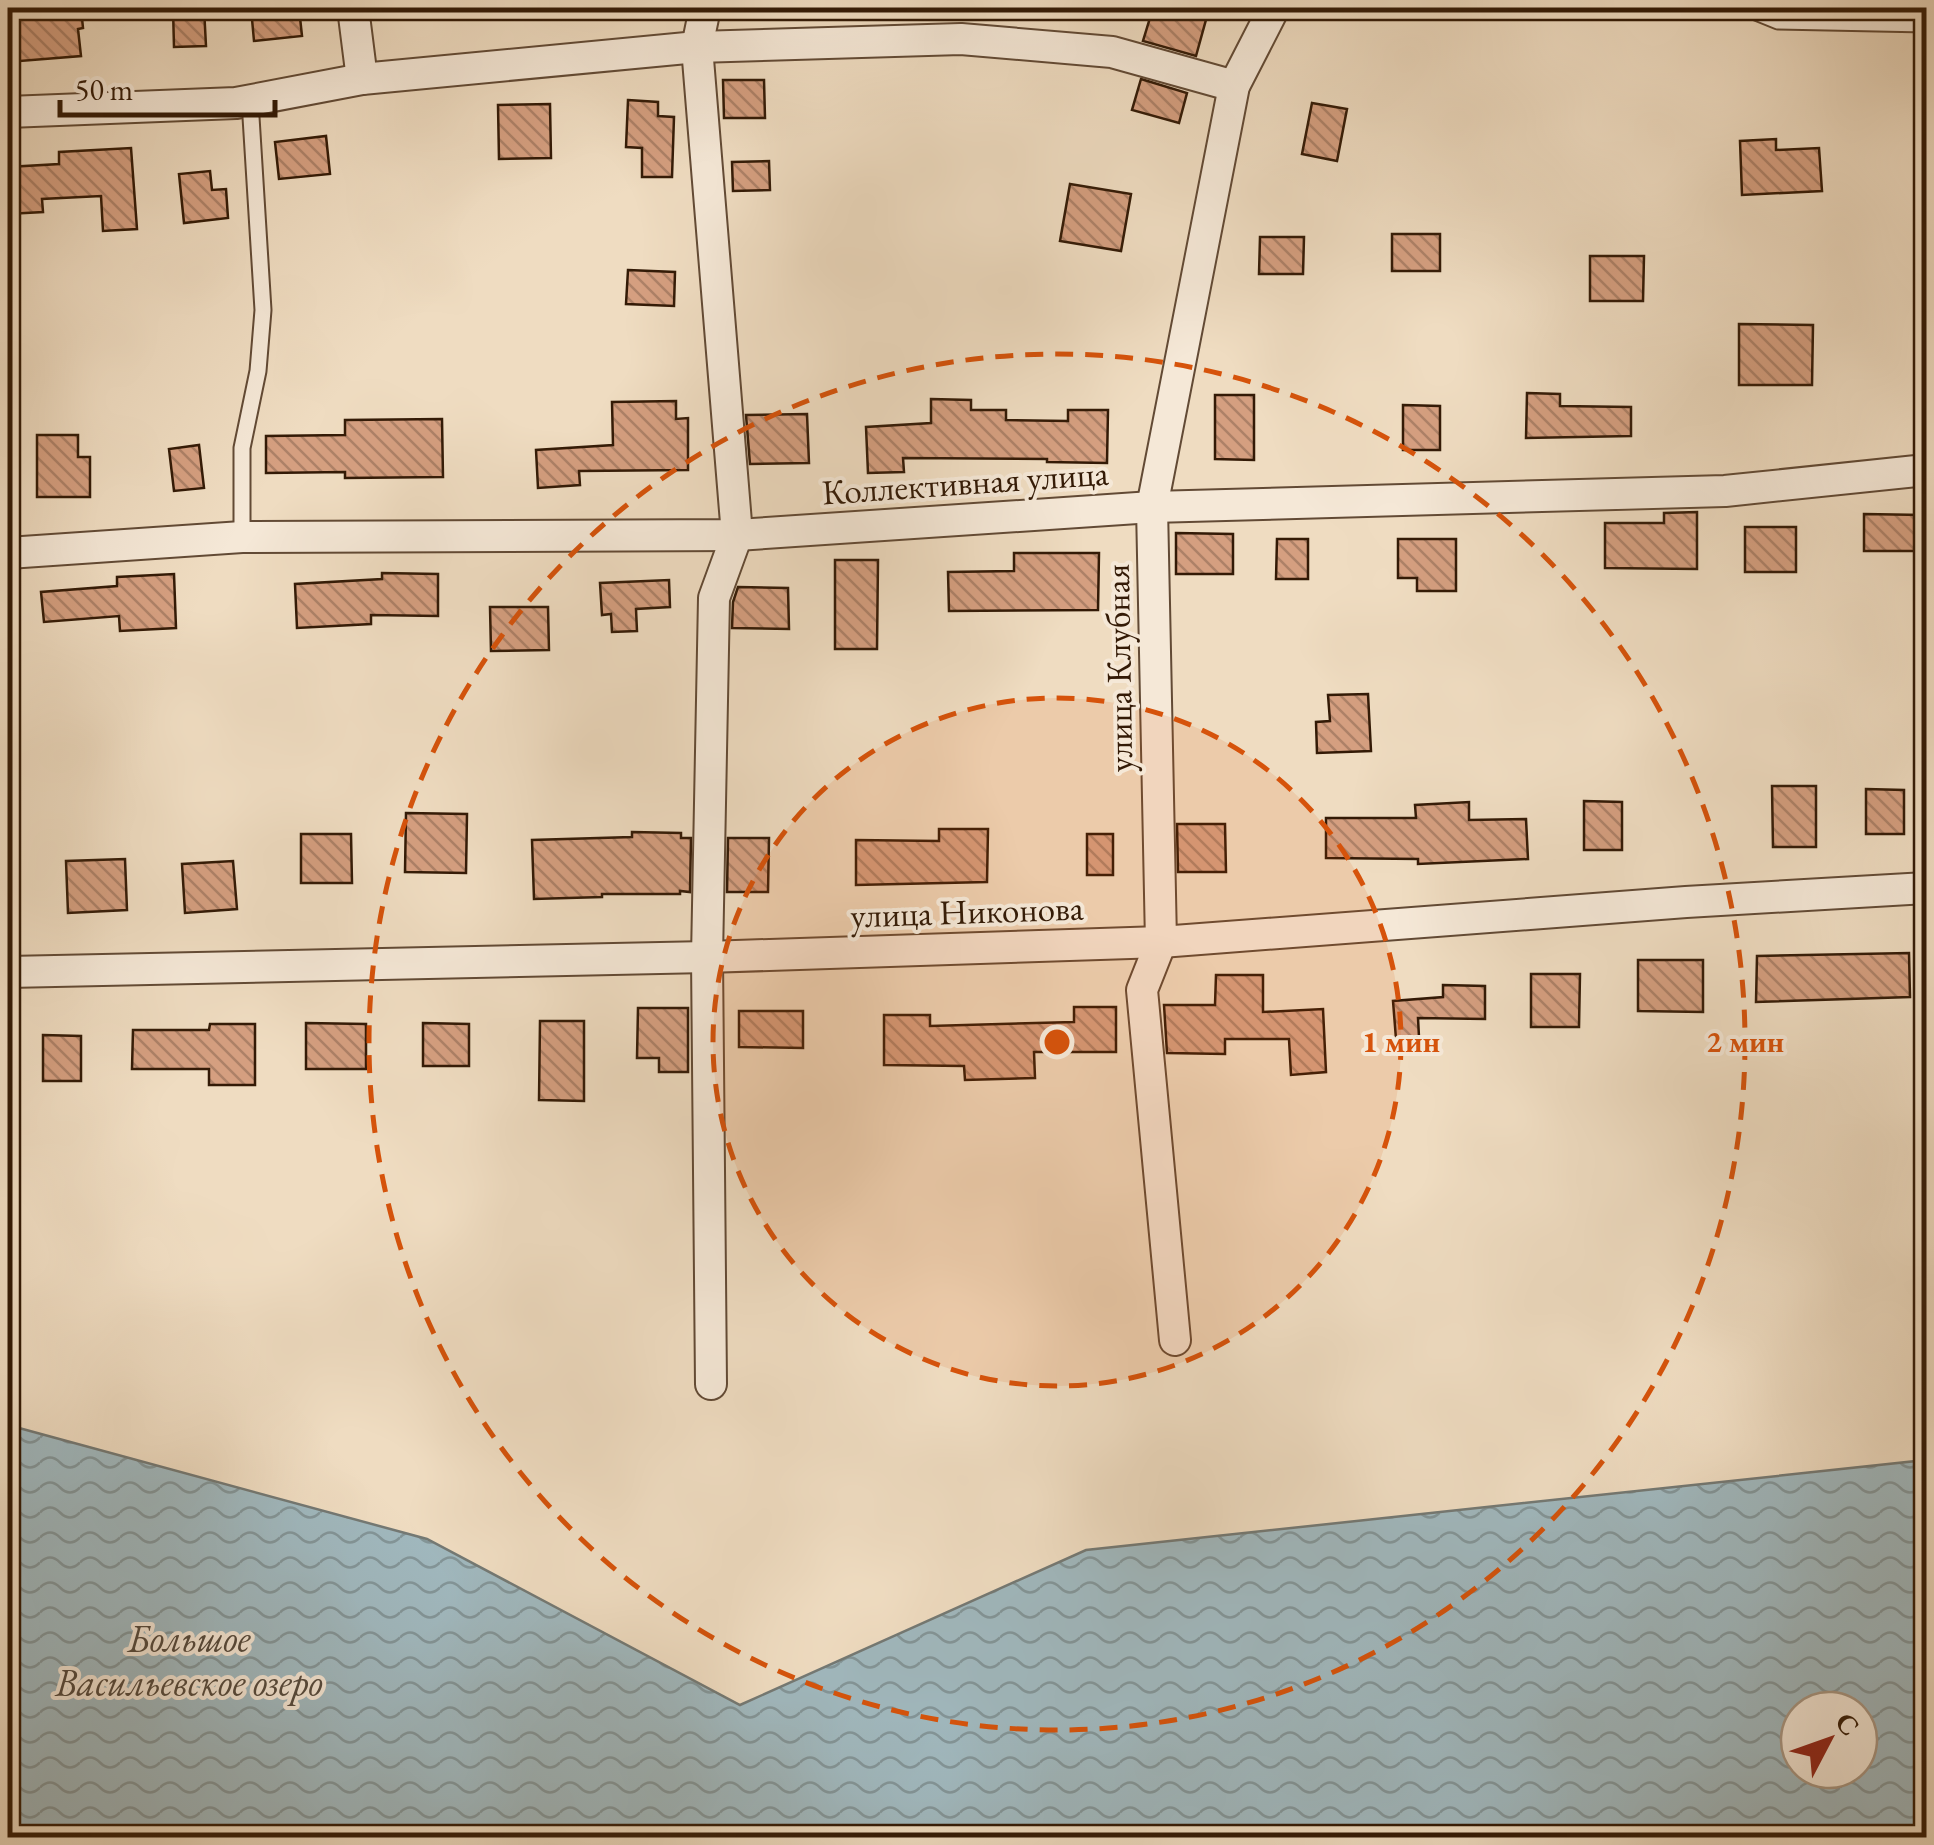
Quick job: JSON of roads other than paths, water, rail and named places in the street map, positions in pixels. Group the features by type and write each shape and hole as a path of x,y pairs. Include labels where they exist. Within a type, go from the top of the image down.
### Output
{"street":[{"path":"352,8 362,78"},
{"path":"705,8 698,46 737,535 714,598 707,957 711,1384"},
{"name":"улица Клубная","path":"1175,1340 1142,990 1160,942 1152,507 1234,86 1274,8"},
{"path":"8,112 250,100 362,78 698,46 961,39 1112,52 1234,86"},
{"name":"Коллективная улица","path":"8,552 242,537 737,535 1152,507 1724,491 1926,470"},
{"name":"улица Никонова","path":"8,972 707,957 1160,942 1926,888"}],"lane":[{"path":"1746,8 1778,20 1926,24"},
{"path":"242,537 242,448 258,371 263,310 250,100"}],"water":[{"name":"Большое Васильевское озеро","path":"8,1425 427,1539 740,1705 1086,1550 1926,1460 1926,1837 8,1837"}]}
